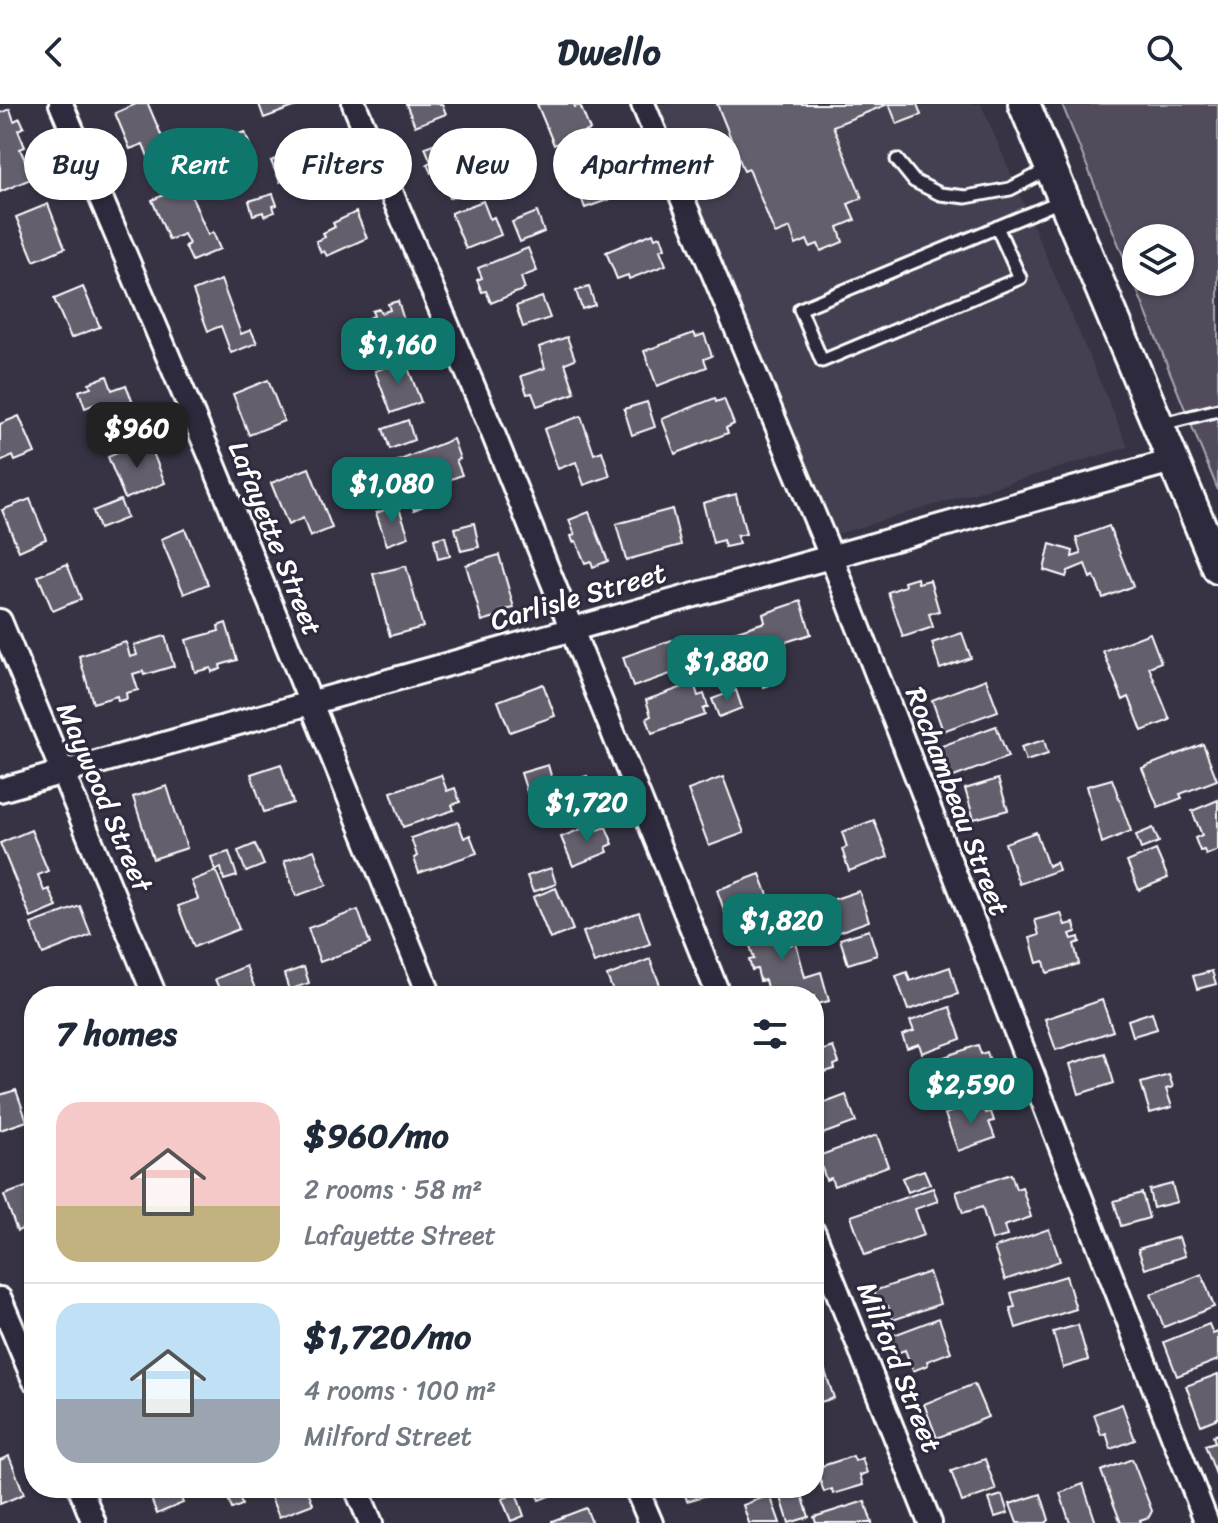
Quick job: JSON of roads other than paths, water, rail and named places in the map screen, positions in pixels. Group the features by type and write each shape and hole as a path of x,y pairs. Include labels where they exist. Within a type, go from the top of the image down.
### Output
{"main road":[{"path":"1024,104 1218,568"}],"street":[{"name":"Lafayette Street","path":"61,104 212,460 426,986"},
{"path":"354,104 573,629 715,986"},
{"name":"Rochambeau Street","path":"643,104 831,556 1207,1523"},
{"name":"Carlisle Street","path":"0,790 1172,461"},
{"name":"Maywood Street","path":"0,621 151,986"},
{"name":"Milford Street","path":"824,1258 930,1523"},
{"path":"0,1299 24,1356"},
{"path":"84,1498 94,1523"},
{"path":"360,1498 371,1523"},
{"path":"640,1498 651,1523"}],"lane":[{"path":"897,160 914,181 940,194 966,197 1010,189 1051,168"},
{"path":"997,227 1020,278 822,361 800,309 1064,199"},
{"path":"1158,425 1218,410"}]}
